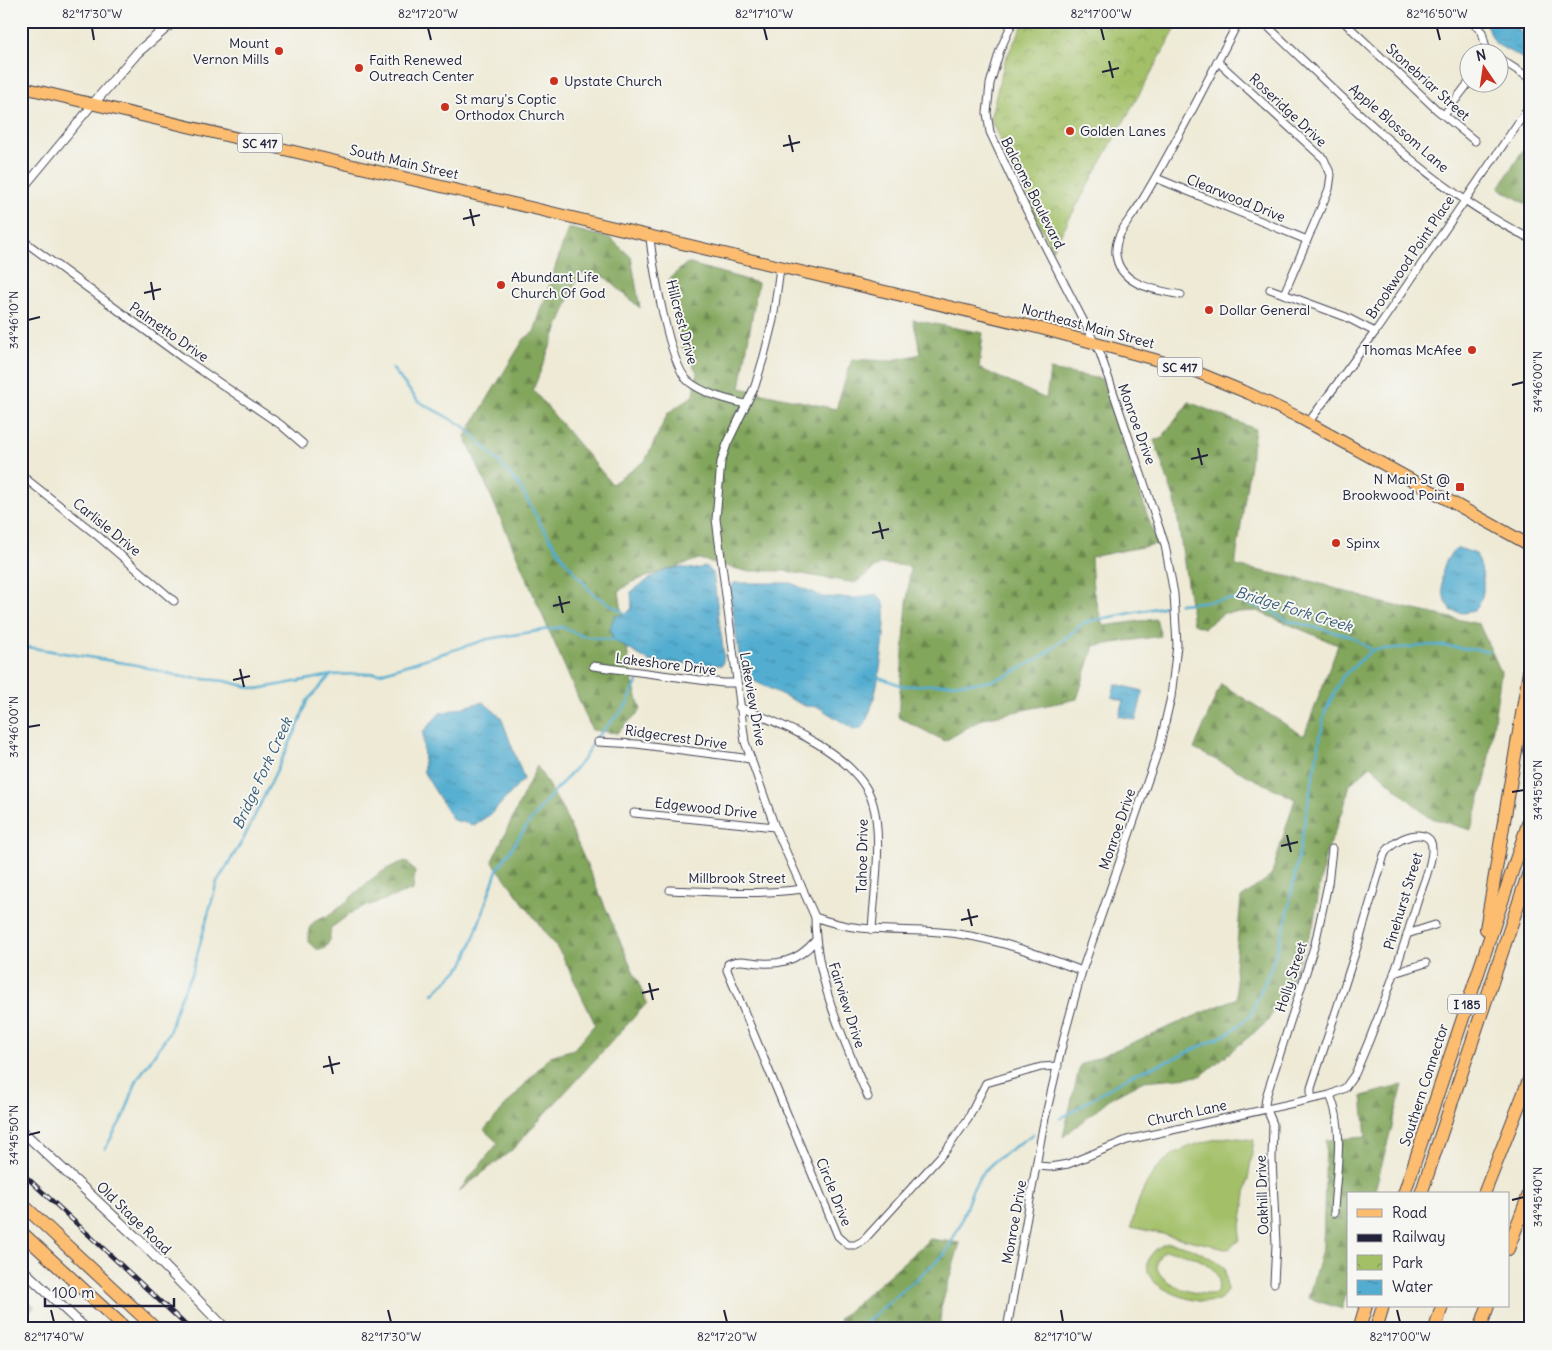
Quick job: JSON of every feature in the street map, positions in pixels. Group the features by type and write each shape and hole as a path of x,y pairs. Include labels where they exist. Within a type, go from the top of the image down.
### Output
{"highway":[{"path":"1480,966 1531,660"},
{"name":"Southern Connector","path":"1405,1192 1531,814"},
{"name":"I 185","path":"1422,1192 1531,866"},
{"path":"1485,1192 1531,1075"},
{"path":"1510,1244 1531,1189"},
{"path":"21,1203 156,1329"},
{"path":"21,1232 126,1329"},
{"path":"1359,1329 1365,1308"},
{"path":"1376,1329 1382,1308"},
{"path":"1435,1329 1441,1308"},
{"path":"1480,1329 1487,1308"}],"main road":[{"name":"South Main Street","path":"21,87 780,268"},
{"name":"Northeast Main Street","path":"780,268 1094,342 1194,371 1250,394 1308,423 1531,546"}],"street":[{"path":"21,191 138,52 174,21"},
{"name":"Balcome Boulevard","path":"1014,21 1000,50 990,84 987,113 990,132 1004,166 1094,342"},
{"path":"1181,295 1149,288 1129,279 1116,255 1118,235 1156,178 1240,21"},
{"name":"Apple Blossom Lane","path":"1262,21 1389,140 1432,176 1507,227 1531,239"},
{"name":"Stonebriar Street","path":"1343,21 1444,115 1475,141"},
{"path":"1471,21 1482,32 1484,42"},
{"name":"Roseridge Drive","path":"1217,61 1324,159 1331,175 1329,189 1284,294"},
{"path":"1510,65 1531,79"},
{"path":"1444,115 1462,92"},
{"name":"Brookwood Point Place","path":"1308,423 1375,332 1531,104"},
{"name":"Clearwood Drive","path":"1156,178 1307,240"},
{"name":"Hillcrest Drive","path":"650,238 652,258 665,318 679,369 688,381 697,387 716,396 745,404"},
{"name":"Palmetto Drive","path":"21,239 183,358 281,425 303,444"},
{"name":"Lakeview Drive","path":"780,268 773,320 764,356 755,386 727,444 720,470 716,499 717,537 742,728 775,827 815,917"},
{"path":"1270,289 1346,317 1375,332"},
{"name":"Monroe Drive","path":"1007,1329 1036,1166 1058,1066 1082,971 1159,748 1172,697 1177,645 1174,594 1165,545 1100,353 1094,342"},
{"name":"Carlisle Drive","path":"21,475 98,536 174,601"},
{"name":"Lakeshore Drive","path":"593,666 714,682 736,683"},
{"name":"Tahoe Drive","path":"739,707 834,754 846,763 861,779 873,803 876,825 872,930"},
{"name":"Ridgecrest Drive","path":"598,742 636,744 751,759"},
{"name":"Edgewood Drive","path":"634,814 775,827"},
{"name":"Pinehurst Street","path":"1311,1099 1311,1088 1359,941 1384,855 1388,847 1397,840 1420,835 1428,840 1432,851 1408,934 1355,1074 1345,1088"},
{"name":"Holly Street","path":"1267,1109 1266,1097 1276,1061 1302,987 1320,924 1332,849"},
{"name":"Millbrook Street","path":"670,890 693,893 729,893 803,889"},
{"path":"815,917 837,926 974,936 1050,959 1082,971"},
{"name":"Fairview Drive","path":"815,917 815,941 836,1018 868,1097"},
{"path":"1408,934 1435,926"},
{"name":"Circle Drive","path":"815,941 801,955 784,963 769,964 740,961 728,964 727,970 838,1236 843,1243 855,1245 863,1241 947,1149 968,1119 983,1086 1000,1078 1058,1066"},
{"path":"1394,974 1426,963"},
{"name":"Church Lane","path":"1036,1166 1050,1167 1068,1164 1127,1140 1330,1095 1345,1088"},
{"path":"1330,1095 1335,1109 1339,1147 1334,1213"},
{"name":"Oakhill Drive","path":"1267,1109 1273,1124 1272,1159 1276,1244 1274,1282"},
{"name":"Old Stage Road","path":"21,1130 138,1239 226,1329"},
{"path":"21,1268 86,1329"}],"green space":[{"path":"1025,21 1180,21 1052,250 990,119 1005,60"},
{"path":"1531,137 1531,207 1499,188"},
{"path":"568,228 610,238 631,257 640,308 604,276 579,274 533,390 612,484 645,461 668,413 694,395 697,372 682,347 670,278 687,263 758,283 740,388 836,409 852,359 888,361 921,354 913,320 983,333 979,368 1046,399 1050,370 1102,379 1157,544 1091,557 1093,590 1103,626 1156,619 1161,636 1094,646 1077,699 984,718 945,741 898,717 910,566 881,564 855,583 784,571 745,571 699,559 632,582 619,591 631,677 641,710 617,733 592,730 465,436 524,339 534,332"},
{"path":"1189,402 1255,429 1235,566 1311,581 1379,602 1479,624 1501,672 1486,777 1471,830 1428,817 1371,766 1350,784 1343,811 1325,856 1313,926 1290,983 1267,1022 1201,1076 1144,1081 1113,1096 1063,1137 1080,1065 1237,998 1235,967 1241,898 1271,876 1295,799 1194,749 1221,684 1304,736 1338,645 1257,611 1224,613 1204,628 1193,624 1175,501 1154,440 1161,439"},
{"path":"537,766 563,810 647,1003 512,1150 458,1192 498,1143 484,1130 550,1056 574,1049 595,1024 562,955 492,861"},
{"path":"406,861 415,872 413,890 355,910 331,928 329,942 324,949 316,949 308,942 309,929 313,923 334,912 385,870"},
{"path":"1403,1085 1375,1192 1347,1192 1347,1290 1342,1309 1308,1298 1323,1246 1326,1140 1366,1137 1362,1096"},
{"path":"1229,1137 1254,1140 1239,1240 1229,1249 1131,1227 1144,1189 1162,1163 1190,1146"},
{"path":"930,1239 960,1243 941,1307 940,1329 844,1329 839,1319"},
{"path":"1169,1243 1191,1248 1213,1259 1225,1268 1227,1291 1225,1295 1215,1301 1200,1301 1171,1292 1155,1283 1148,1272 1148,1261 1158,1247","holes":["1164,1251 1173,1251 1193,1257 1211,1268 1217,1275 1219,1284 1216,1293 1195,1293 1172,1284 1163,1277 1158,1269 1157,1261"]},
{"path":"21,1294 35,1307 21,1321"}],"water":[{"path":"1484,21 1513,21 1525,38 1531,42 1531,63 1510,52 1510,42 1495,42"},
{"path":"1459,548 1476,554 1480,563 1483,585 1479,604 1473,610 1464,613 1452,611 1447,604 1442,586 1442,577 1447,559"},
{"path":"705,566 713,573 724,656 722,665 651,662 613,640 610,627 615,616 626,614 632,608 631,592 651,578 668,570 674,568 697,569"},
{"path":"734,583 791,583 823,597 855,598 876,594 880,597 884,603 885,620 880,671 872,706 862,727 855,730 818,707 805,706 742,675 730,589"},
{"path":"1115,684 1143,691 1136,720 1119,716 1124,701 1112,697"},
{"path":"483,702 501,717 524,779 491,814 474,825 453,820 424,773 423,732 440,713"}],"waterway":[{"path":"392,368 418,401 465,427 498,461 519,485 541,525 566,562 593,594 626,614"},
{"name":"Bridge Fork Creek","path":"1180,604 1231,599 1266,609 1289,621 1350,636 1372,650 1434,645 1488,651"},
{"name":"Bridge Fork Creek","path":"878,677 903,686 987,682 1008,675 1043,656 1085,622 1167,606"},
{"path":"21,646 137,665 182,677 225,681 257,689 332,675 381,673 488,639 562,627 582,636 613,640"},
{"path":"1060,1119 1131,1075 1171,1060 1229,1033 1250,1016 1272,965 1287,917 1325,712 1342,677 1372,650"},
{"name":"Bridge Fork Creek","path":"105,1149 125,1113 137,1080 169,1033 178,1003 192,973 217,882 243,840 298,726 307,701 330,676"},
{"path":"433,994 463,965 497,870 526,827 551,795 583,760 595,739 626,706 638,680"},
{"path":"858,1329 945,1254 959,1227 972,1191 983,1172 997,1159 1033,1134"}],"railway":[{"path":"21,1172 190,1329"}],"place":[{"name":"Mount Vernon Mills","path":"279,51"},
{"name":"Faith Renewed Outreach Center","path":"359,68"},
{"name":"Upstate Church","path":"554,81"},
{"name":"St mary's Coptic Orthodox Church","path":"445,107"},
{"name":"Golden Lanes","path":"1070,131"},
{"name":"Abundant Life Church Of God","path":"501,285"},
{"name":"Dollar General","path":"1209,310"},
{"name":"Thomas McAfee","path":"1472,350"},
{"name":"N Main St @ Brookwood Point","path":"1460,487"},
{"name":"Spinx","path":"1336,543"}]}
